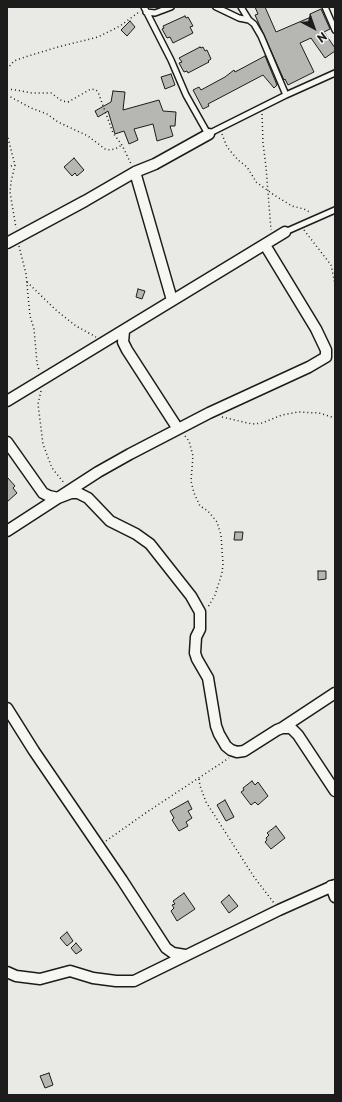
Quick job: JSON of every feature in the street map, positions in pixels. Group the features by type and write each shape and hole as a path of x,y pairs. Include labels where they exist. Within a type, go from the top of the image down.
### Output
{"street":[{"path":"7,242 85,201 135,172 154,164 211,133"},
{"path":"135,172 172,300"},
{"path":"7,401 285,232"},
{"path":"7,531 70,490 130,454 209,413 325,358 326,350 316,329 265,245"},
{"path":"124,331 123,342 127,350 178,429"},
{"path":"7,442 43,493 48,496 58,498 71,493 78,493 88,498 110,521 136,534 150,544 191,596 200,612 201,618 200,629 195,645 195,653 209,682 214,715 219,734 226,746 231,750 237,752 244,751 335,693"},
{"path":"7,708 34,751 166,948 172,954 185,955"},
{"path":"282,728 290,728 298,735 335,791"},
{"path":"7,972 16,976 40,979 70,971 93,978 116,981 134,980 333,885 335,897"}],"lane":[{"path":"144,9 155,13 171,7"},
{"path":"216,7 239,18 249,20"},
{"path":"241,7 261,36 286,95"},
{"path":"325,7 335,30"},
{"path":"144,9 172,60 186,95 211,133 286,95 335,73"},
{"path":"285,232 335,210"}],"path":[{"path":"7,69 14,61 25,57 58,46 98,37 120,26 144,9"},
{"path":"7,90 32,93 51,93 62,101 68,102 91,89 96,90 113,133 122,145 135,172"},
{"path":"7,94 24,105 47,114 58,122 88,136 105,149 115,149 122,145"},
{"path":"262,108 262,143 271,226 270,234 265,245"},
{"path":"211,133 219,132 222,134 227,146 238,160 247,167 256,181 292,206 321,217"},
{"path":"7,134 15,165 10,192 17,237 27,281 30,316 34,329 37,363 42,381 38,404 43,444 52,468 70,490"},
{"path":"7,167 15,165"},
{"path":"301,225 332,265 335,284"},
{"path":"27,281 56,311 76,326 100,339"},
{"path":"209,413 252,424 262,423 282,415 298,412 319,413 335,418"},
{"path":"178,429 189,441 193,456 191,481 194,493 200,506 208,511 217,522 221,535 223,564 222,573 215,595 201,618"},
{"path":"99,846 237,752"},
{"path":"199,779 202,792 213,812 265,894 280,910"}],"building":[{"path":"255,7 265,7 276,32 311,17 310,14 321,9 330,29 324,32 335,48 335,51 325,58 311,38 300,43 314,72 288,85 285,79 284,80 255,15 258,14"},
{"path":"185,16 186,18 188,17 193,26 190,27 193,33 173,43 170,37 167,38 162,29 164,28 163,26"},
{"path":"130,21 135,27 127,36 121,30"},
{"path":"200,47 203,47 205,51 207,50 211,59 208,61 209,62 188,73 187,71 184,72 179,63 182,62 179,58"},
{"path":"265,56 277,85 274,88 263,75 208,104 209,106 203,109 193,90 199,87 201,90 225,77 234,70 235,72"},
{"path":"171,74 175,85 165,89 161,77"},
{"path":"113,91 125,92 123,110 159,100 163,111 176,112 175,126 170,126 173,136 157,141 153,124 134,129 138,140 129,144 124,131 115,134 108,111 98,117 95,111 111,102"},
{"path":"74,158 84,170 77,176 75,173 72,176 64,167"},
{"path":"138,289 145,291 142,299 136,297"},
{"path":"7,477 15,486 13,488 17,493 7,502"},
{"path":"235,532 243,532 242,540 234,540"},
{"path":"318,571 326,571 326,579 318,580"},
{"path":"252,781 255,785 258,782 268,796 258,805 255,802 251,805 241,792 244,790 243,788"},
{"path":"225,800 234,817 226,821 217,805"},
{"path":"188,801 192,809 188,811 192,818 186,822 188,826 179,831 172,820 174,818 170,811"},
{"path":"276,826 285,838 271,849 265,842 269,835 267,833"},
{"path":"184,893 195,909 177,921 171,911 174,908 172,905 175,904 173,901"},
{"path":"229,895 238,906 229,913 221,902"},
{"path":"67,932 73,941 67,946 60,938"},
{"path":"76,943 82,950 76,954 71,948"},
{"path":"49,1073 53,1085 45,1088 40,1076"}]}
